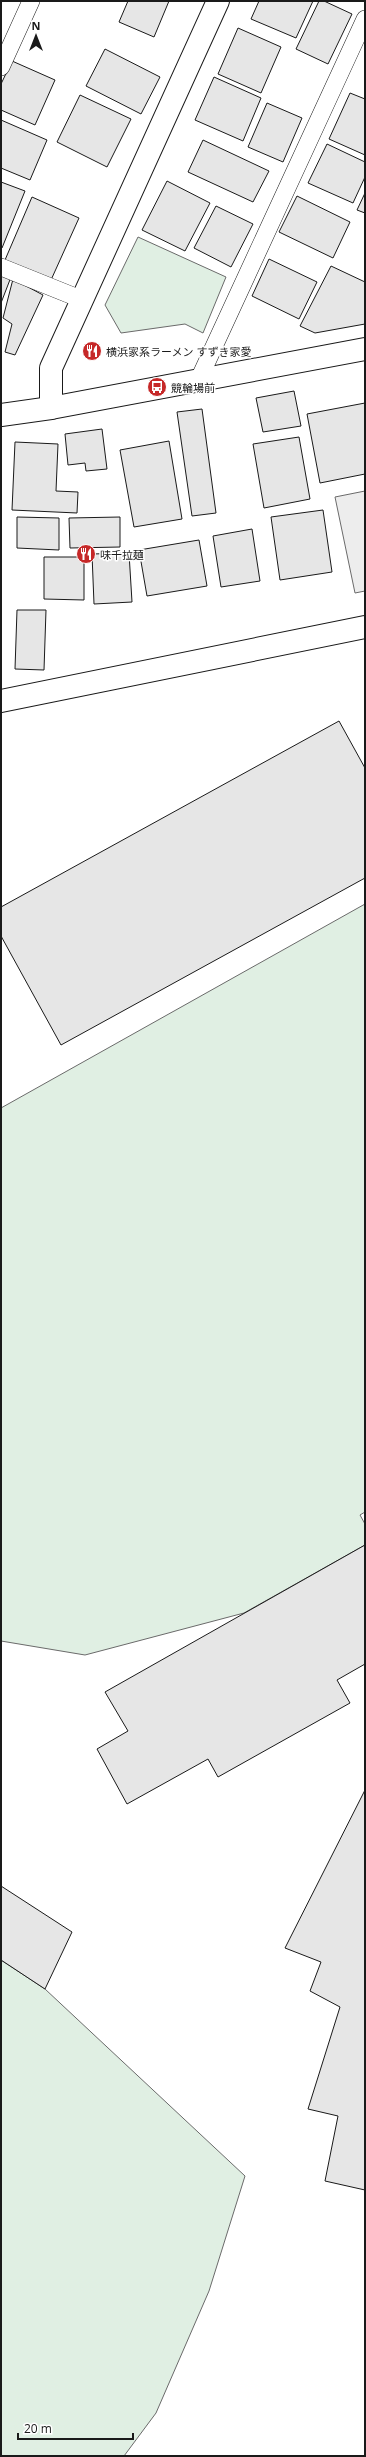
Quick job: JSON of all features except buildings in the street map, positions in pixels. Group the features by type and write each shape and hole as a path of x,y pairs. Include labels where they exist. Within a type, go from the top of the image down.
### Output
{"street":[{"path":"51,408 51,368 218,1"},
{"path":"1,415 51,408 365,349"},
{"path":"1,701 365,627"}],"lane":[{"path":"1,67 31,1"},
{"path":"199,379 365,19"},
{"path":"1,267 82,300"}],"green space":[{"path":"138,237 226,277 203,333 185,324 121,333 105,305"},
{"path":"365,904 365,1512 360,1515 365,1524 365,1545 244,1613 85,1655 1,1641 1,1108"},
{"path":"1,1960 45,1989 245,2176 209,2291 156,2413 124,2456 1,2456"}],"shaded area":[{"path":"365,491 365,591 355,593 335,497"}],"place":[{"name":"横浜家系ラーメン すずき家愛","path":"92,351"},
{"name":"競輪場前","path":"157,387"},
{"name":"味千拉麺","path":"86,554"}]}
